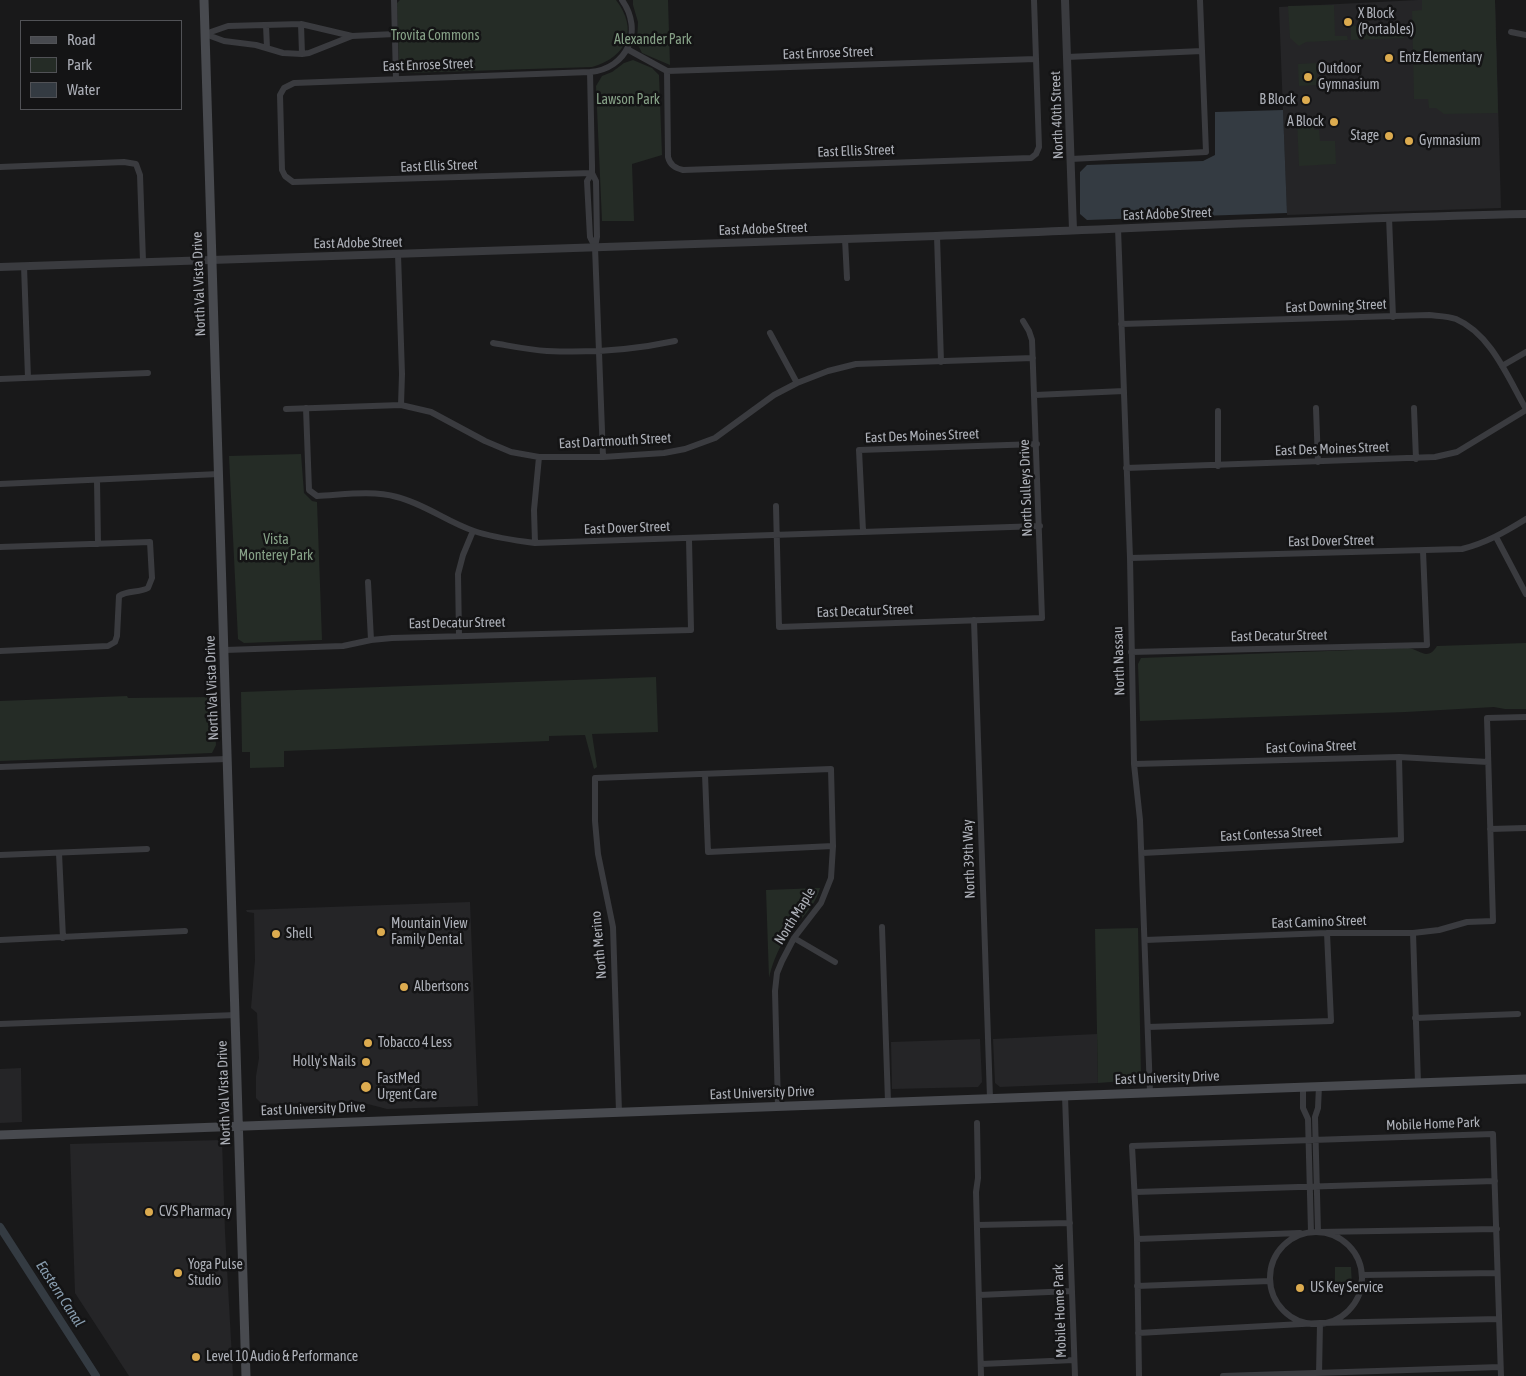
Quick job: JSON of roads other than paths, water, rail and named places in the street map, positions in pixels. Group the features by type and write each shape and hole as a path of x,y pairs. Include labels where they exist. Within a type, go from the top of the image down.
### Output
{"main road":[{"name":"North Val Vista Drive","path":"204,0 246,1376"},
{"name":"East University Drive","path":"0,1136 1526,1079"}],"street":[{"path":"394,0 396,79"},
{"path":"622,0 630,15 632,27 631,39 627,50"},
{"path":"1034,0 1036,59"},
{"name":"North 40th Street","path":"1065,0 1073,230"},
{"path":"1071,159 1206,152 1200,0"},
{"path":"205,34 228,26 301,24 352,36 395,34"},
{"path":"301,24 302,54"},
{"path":"266,25 267,48"},
{"path":"1511,32 1526,35"},
{"path":"205,34 224,41 243,42 283,53 302,54 352,36"},
{"name":"East Enrose Street","path":"287,179 282,170 280,99 284,88 294,83 590,72 601,70 614,64 627,50 667,71 1036,59"},
{"path":"1067,57 1202,51"},
{"name":"East Ellis Street","path":"667,71 667,147 669,162 676,168 683,170 1031,158 1036,154 1039,147 1036,59"},
{"path":"590,72 592,173 596,181 597,237 595,247 603,457"},
{"path":"0,167 124,162 136,164 140,175 143,261"},
{"path":"592,173 587,181 590,237 595,247"},
{"name":"East Ellis Street","path":"287,179 297,183 592,173"},
{"path":"588,205 596,205"},
{"name":"East Adobe Street","path":"0,267 937,236 1389,217 1526,214"},
{"path":"1389,217 1394,317"},
{"name":"North Nassau","path":"1118,228 1130,558 1134,764 1142,853 1150,1092"},
{"path":"937,236 940,362"},
{"path":"845,239 847,278"},
{"path":"398,254 402,374 401,406"},
{"path":"24,266 28,378"},
{"name":"East Downing Street","path":"1121,324 1429,315 1455,319 1484,340 1502,366 1526,409"},
{"name":"North Sulleys Drive","path":"1024,321 1032,340 1042,618"},
{"path":"770,333 797,382"},
{"path":"493,343 546,351 652,346 675,341"},
{"path":"1502,366 1526,352"},
{"name":"East Dartmouth Street","path":"286,408 401,406 431,412 485,441 512,452 539,457 603,457 664,453 701,444 716,438 774,395 797,382 828,371 856,364 1033,358"},
{"path":"0,379 148,373"},
{"path":"1035,395 1124,391"},
{"name":"East Dover Street","path":"306,408 309,490 317,496 378,494 396,496 431,509 473,531 492,537 534,543 1040,526"},
{"path":"1316,408 1318,462"},
{"path":"1414,408 1416,459"},
{"name":"East Des Moines Street","path":"1126,468 1416,459 1446,455 1456,452 1526,409"},
{"path":"1218,411 1218,466"},
{"name":"East Des Moines Street","path":"863,531 859,450 1037,444"},
{"path":"534,543 534,510 539,457"},
{"path":"0,484 219,474"},
{"path":"97,480 98,544"},
{"path":"776,506 776,535"},
{"name":"East Dover Street","path":"1130,558 1462,549 1480,545 1496,538 1526,520"},
{"path":"458,636 458,574 463,555 473,531"},
{"name":"East Decatur Street","path":"776,535 779,628 1042,618"},
{"path":"1496,538 1526,594"},
{"name":"East Decatur Street","path":"224,650 343,646 392,638 691,630 689,539"},
{"path":"0,548 150,542 152,578 148,588 142,591 125,592 119,596 117,603 118,631 115,642 108,646 0,651"},
{"name":"East Decatur Street","path":"1131,652 1427,645 1423,551"},
{"path":"368,582 371,640"},
{"name":"North 39th Way","path":"974,620 990,1098"},
{"path":"1526,717 1487,718 1490,829 1526,828"},
{"name":"East Covina Street","path":"1134,764 1399,757 1488,762"},
{"name":"East Contessa Street","path":"1142,853 1401,840 1399,757"},
{"path":"0,767 227,759"},
{"name":"North Maple","path":"705,774 831,769 833,846 831,878 821,903 794,938 777,973 774,991 778,1106"},
{"path":"705,774 708,852 833,846"},
{"name":"North Merino","path":"619,1112 613,927 598,854 595,821 595,778 705,774"},
{"name":"East Camino Street","path":"1145,940 1327,933 1413,933 1439,930 1467,922 1493,921 1490,829"},
{"path":"0,855 147,849"},
{"path":"60,853 63,938"},
{"path":"882,927 888,1102"},
{"path":"0,940 185,931"},
{"path":"1148,1028 1331,1021 1327,933"},
{"path":"1413,933 1418,1083"},
{"path":"794,938 835,962"},
{"path":"1415,1018 1518,1014"},
{"path":"0,1024 236,1015"},
{"path":"1311,1232 1312,1141 1318,1108 1319,1086"},
{"path":"1303,1087 1304,1108 1312,1141 1318,1186 1311,1232"},
{"name":"Mobile Home Park","path":"1065,1096 1075,1376"},
{"path":"977,1123 978,1178 976,1192 981,1376"},
{"name":"Mobile Home Park","path":"1135,1192 1132,1146 1493,1134 1501,1376"},
{"path":"1139,1376 1135,1192 1495,1181"},
{"path":"977,1225 1070,1223"},
{"path":"1136,1239 1311,1232 1497,1229"},
{"path":"1311,1232 1331,1234 1343,1241 1353,1250 1359,1262 1362,1275 1360,1289 1355,1302 1346,1312 1334,1320 1320,1323 1299,1320 1281,1308 1273,1295 1270,1281 1271,1266 1278,1251 1289,1240 1311,1232"},
{"path":"1362,1275 1497,1273"},
{"path":"1137,1286 1270,1281"},
{"path":"978,1295 1072,1291"},
{"path":"1138,1333 1320,1323 1499,1319"},
{"path":"1319,1374 1320,1323"},
{"path":"980,1364 1074,1360"},
{"path":"1223,1376 1500,1367"}],"water":[{"path":"1283,110 1287,213 1087,220 1080,214 1080,172 1087,165 1203,161 1215,155 1215,112"}],"waterway":[{"name":"Eastern Canal","path":"0,1227 96,1376"}],"place":[{"name":"X Block (Portables)","path":"1348,22"},
{"name":"Entz Elementary","path":"1389,58"},
{"name":"Outdoor Gymnasium","path":"1308,77"},
{"name":"B Block","path":"1306,100"},
{"name":"A Block","path":"1334,122"},
{"name":"Stage","path":"1389,136"},
{"name":"Gymnasium","path":"1409,141"},
{"name":"Mountain View Family Dental","path":"381,932"},
{"name":"Shell","path":"276,934"},
{"name":"Albertsons","path":"404,987"},
{"name":"Tobacco 4 Less","path":"368,1043"},
{"name":"Holly's Nails","path":"366,1062"},
{"name":"FastMed Urgent Care","path":"366,1087"},
{"name":"CVS Pharmacy","path":"149,1212"},
{"name":"Yoga Pulse Studio","path":"178,1273"},
{"name":"US Key Service","path":"1300,1288"},
{"name":"Level 10 Audio & Performance","path":"196,1357"}],"park label":[{"name":"Trovita Commons","path":"435,36"},
{"name":"Alexander Park","path":"653,40"},
{"name":"Lawson Park","path":"628,100"},
{"name":"Vista Monterey Park","path":"276,548"}]}
